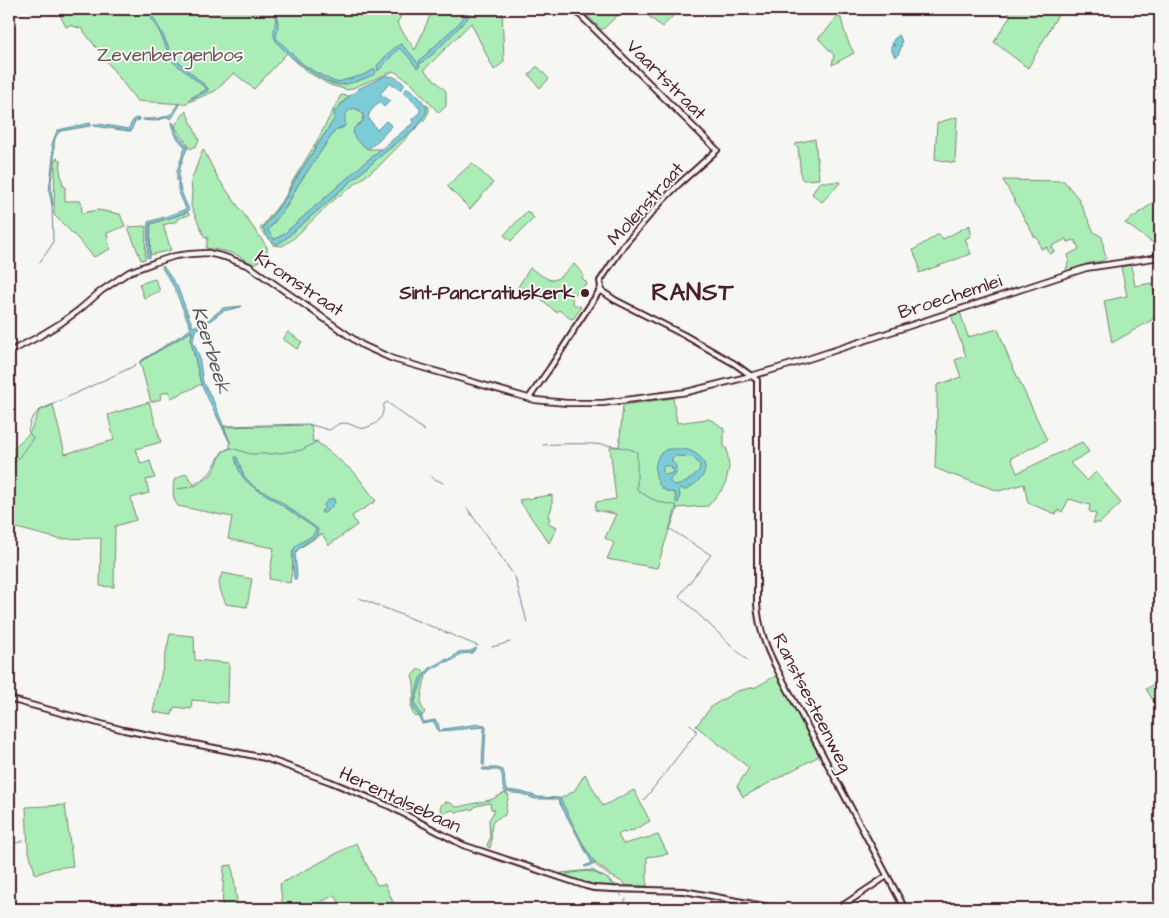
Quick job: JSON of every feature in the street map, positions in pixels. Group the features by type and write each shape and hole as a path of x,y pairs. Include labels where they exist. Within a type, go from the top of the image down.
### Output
{"main road":[{"name":"Kromstraat","path":"9,352 61,323 101,290 129,272 175,256 208,253 225,257 255,270 378,354 392,360 528,398 567,403 604,403 687,392 738,379"},
{"name":"Broechemlei","path":"738,379 800,362 1086,268 1160,257"}],"street":[{"name":"Vaartstraat","path":"574,9 717,150"},
{"name":"Molenstraat","path":"600,290 600,281 624,245 662,201 717,150"},
{"path":"528,398 552,366 600,290 615,300 684,335 735,364 751,376"},
{"path":"738,379 741,369"},
{"name":"Ranstsesteenweg","path":"751,376 757,380 758,620 764,644 905,909"},
{"name":"Herentalsebaan","path":"9,700 141,734 265,758 389,806 463,845 586,886 612,889 684,890 780,909"},
{"path":"835,909 887,876"}],"green space":[{"name":"Zevenbergenbos","path":"57,9 405,9 397,23 415,50 433,9 502,9 504,62 494,70 471,23 424,70 446,91 446,106 439,113 411,83 394,71 348,90 330,85 306,71 287,53 254,89 234,73 215,91 184,104 137,101 82,29 70,25 66,27"},
{"path":"580,9 624,9 602,30"},
{"path":"640,9 680,9 662,27"},
{"path":"1004,9 1061,9 1028,68 994,42 1011,15"},
{"path":"837,17 841,18 846,36 854,53 832,65 834,55 818,38"},
{"path":"536,67 549,79 540,88 529,75"},
{"path":"341,95 349,96 340,105 335,118 293,183 287,196 263,228 269,239 260,229 285,197"},
{"path":"425,104 429,107 429,111 425,119 380,165 330,203 293,239 282,246 273,245 272,242 277,244 284,240 379,157 418,126 427,108"},
{"path":"354,108 363,115 362,122 357,125 363,145 368,149 381,149 285,233 274,239 268,231 269,229 287,206 298,185 334,132 337,129 343,128 347,112"},
{"path":"186,111 199,140 196,146 190,149 175,125"},
{"path":"957,117 955,163 935,159 937,123"},
{"path":"815,139 819,179 803,180 801,177 798,147 795,145"},
{"path":"203,149 218,178 267,247 267,255 256,263 253,264 235,254 206,248 208,237 205,238 191,206 191,181"},
{"path":"57,158 61,161 60,170 63,186 65,186 65,201 81,201 82,213 98,210 120,214 125,226 107,233 110,249 94,257 54,215 55,160"},
{"path":"472,163 493,183 470,209 447,186"},
{"path":"1003,180 1064,181 1078,198 1094,232 1102,237 1106,258 1102,261 1066,271 1068,255 1079,249 1075,240 1068,242 1066,239 1052,246 1054,252 1049,254 1047,247 1041,249 1038,239 1034,236"},
{"path":"821,182 841,182 822,202 812,194"},
{"path":"1160,198 1160,253 1153,254 1156,245 1125,223"},
{"path":"527,211 534,218 511,241 504,235"},
{"path":"188,212 189,215 177,219 178,221 163,225 171,250 150,255 151,224"},
{"path":"970,225 971,236 965,239 971,254 919,273 919,265 913,250 939,234 943,239"},
{"path":"146,226 145,259 141,260 128,227"},
{"path":"574,264 584,275 582,278 587,283 572,297 573,304 581,307 574,318 571,319 559,310 556,312 540,298 542,296 540,294 538,296 531,292 516,290 530,268 544,277 553,280 561,276"},
{"path":"1131,265 1135,286 1152,283 1160,315 1112,343 1104,301 1127,296 1121,267"},
{"path":"155,279 160,291 144,298 139,284"},
{"path":"960,312 968,337 998,329 1009,359 1047,440 1011,458 1017,473 1082,442 1089,452 1070,463 1087,481 1096,472 1121,503 1100,523 1093,523 1096,514 1089,511 1090,505 1069,499 1062,512 1058,510 1056,514 1028,503 1024,484 999,491 935,468 937,385 961,377 955,360 966,356 951,315"},
{"path":"192,331 191,341 201,384 171,398 169,391 160,394 161,399 151,402 140,362"},
{"path":"288,332 302,342 297,349 283,339"},
{"path":"673,398 677,423 707,419 714,421 724,429 724,447 727,449 729,467 725,486 708,506 676,508 657,568 607,559 614,543 605,538 616,514 595,510 596,502 616,499 610,447 619,447 623,405"},
{"path":"149,402 161,442 136,449 141,464 150,461 155,478 146,480 149,493 131,498 136,520 115,526 114,587 100,586 101,538 59,539 9,526 9,452 29,434 39,411 53,405 65,454 114,440 108,415"},
{"path":"311,425 313,442 316,441 355,473 376,501 352,516 357,525 329,545 322,534 295,551 290,583 269,579 274,548 228,539 232,517 178,506 174,497 174,480 186,473 195,486 212,474 223,451 230,448 230,442 224,427"},
{"path":"552,495 552,507 548,523 557,527 549,543 519,500"},
{"path":"223,573 252,579 247,607 226,604 219,585"},
{"path":"170,634 194,636 195,660 229,663 228,703 192,700 191,709 174,707 172,715 153,712"},
{"path":"420,669 423,670 426,677 421,703 425,712 422,716 416,717 411,709 414,693 412,676"},
{"path":"777,675 819,756 743,797 737,786 749,768 696,726 712,706 737,691 756,687"},
{"path":"1160,680 1160,711 1146,689"},
{"path":"585,774 603,806 634,790 650,821 632,831 623,832 618,835 623,844 658,835 668,854 647,857 647,886 628,886 592,860 558,800 574,791"},
{"path":"505,793 509,795 505,815 496,819 493,823 490,848 487,845 490,839 489,820 495,810 491,809 490,803 456,812 453,810 443,813 440,809 445,802 458,807 490,800"},
{"path":"65,805 73,866 54,868 37,874 35,873 28,848 26,807"},
{"path":"356,843 377,885 385,884 396,909 342,909 335,895 307,909 283,909 280,884"},
{"path":"232,865 238,909 222,909 224,866"},
{"path":"592,870 618,887 603,887 560,875 561,873"}],"water":[{"path":"269,9 274,9 277,12 278,27 276,37 278,40 303,64 315,72 335,82 363,75 375,69 376,73 358,81 339,85 314,74 295,60 276,41 274,34 276,20 273,12"},
{"path":"469,9 471,9 471,12 467,19 432,55 420,64 419,61 460,22 470,11"},
{"path":"153,17 174,58 208,88 208,91 189,100 207,89 172,61 159,31 151,19"},
{"path":"899,35 901,45 898,55 895,57 891,46 895,45 892,44"},
{"path":"401,44 420,66 417,68 399,48 378,71 377,66 391,51"},
{"path":"385,76 396,78 405,85 400,90 390,83 380,94 390,101 384,107 379,102 368,117 377,130 386,121 392,126 368,149 357,141 353,134 354,128 363,120 362,113 357,109 349,111 345,115 345,126 334,132 268,231 274,239 285,233 413,123 412,119 420,112 420,109 403,93 407,88 418,96 427,108 418,126 379,157 284,240 277,244 272,242 263,228 287,196 293,183 335,118 334,111 358,89"},
{"path":"179,104 170,119 169,117 154,121 143,120 167,116"},
{"path":"136,118 140,120 135,121 131,131 94,126 94,124 99,124 128,129"},
{"path":"171,122 173,122 177,134 188,147 181,164 179,181 177,181 177,171 185,147 174,133"},
{"path":"90,123 90,126 61,131 56,137 51,181 52,205 49,191 53,157 52,144 57,131"},
{"path":"178,182 189,210 167,219 167,216 186,209 178,190"},
{"path":"164,217 163,220 150,224 150,257 147,258 148,222"},
{"path":"163,266 177,286 193,327 208,320 223,308 242,306 223,311 195,330 193,341 199,356 203,382 213,400 230,443 201,384 191,341 192,331 139,362 191,329 174,287 162,268"},
{"path":"667,449 692,451 700,456 705,468 703,476 699,481 687,490 681,487 679,489 678,503 676,502 675,493 663,489 656,477 656,462 660,454","holes":["673,457 693,457 700,465 699,471 686,482 674,485 670,482 670,479 676,472 663,474 663,466 671,466 672,470 676,470 676,466 671,460"]},
{"path":"235,457 237,457 244,476 254,487 269,494 318,529 317,535 295,553 296,579 294,579 292,553 297,545 311,536 316,530 256,489 247,481 240,472"},
{"path":"332,498 335,503 325,513 322,513 321,511 325,508 324,505"},
{"path":"476,648 472,653 460,654 453,660 432,669 423,678 415,702 416,706 423,722 435,720 440,731 438,731 434,722 422,724 414,710 413,704 420,678 431,667 444,660 451,659 458,652 471,651"},
{"path":"480,724 486,727 484,766 482,764 484,727 441,731 443,729"},
{"path":"483,768 503,770 507,790 538,797 560,798 584,846 595,863 584,866 592,863 558,800 535,799 522,794 505,792 501,772 498,770 483,770"}],"waterway":[{"path":"39,263 53,242 52,203"},
{"path":"9,471 33,438 28,431 31,420 38,411 136,364"},
{"path":"224,426 308,424 329,430 343,423 363,428 379,420 384,404 387,402 425,431"},
{"path":"177,489 191,487 210,473 222,452 228,449 232,448 250,454 272,454 302,450 318,441"},
{"path":"543,445 605,445 617,446 637,452 637,489 655,500 676,505 677,510 670,529 711,555 679,596 748,661"},
{"path":"431,477 443,483"},
{"path":"467,508 515,577 527,622"},
{"name":"Keerbeek","path":"359,598 420,622"},
{"name":"Keerbeek","path":"423,623 478,646"},
{"path":"492,647 510,642"},
{"path":"644,800 696,733 696,730 690,724"},
{"path":"9,845 23,841"},
{"name":"Keerbeek","path":"594,864 611,877"},
{"path":"566,877 567,874 584,871 601,876"},
{"path":"576,881 591,885"},
{"name":"Keerbeek","path":"609,881 613,886"},
{"path":"594,885 611,886"},
{"path":"620,909 626,899"}],"place":[{"name":"Sint-Pancratiuskerk","path":"585,293"}],"district":[{"name":"RANST","path":"693,293"}]}
